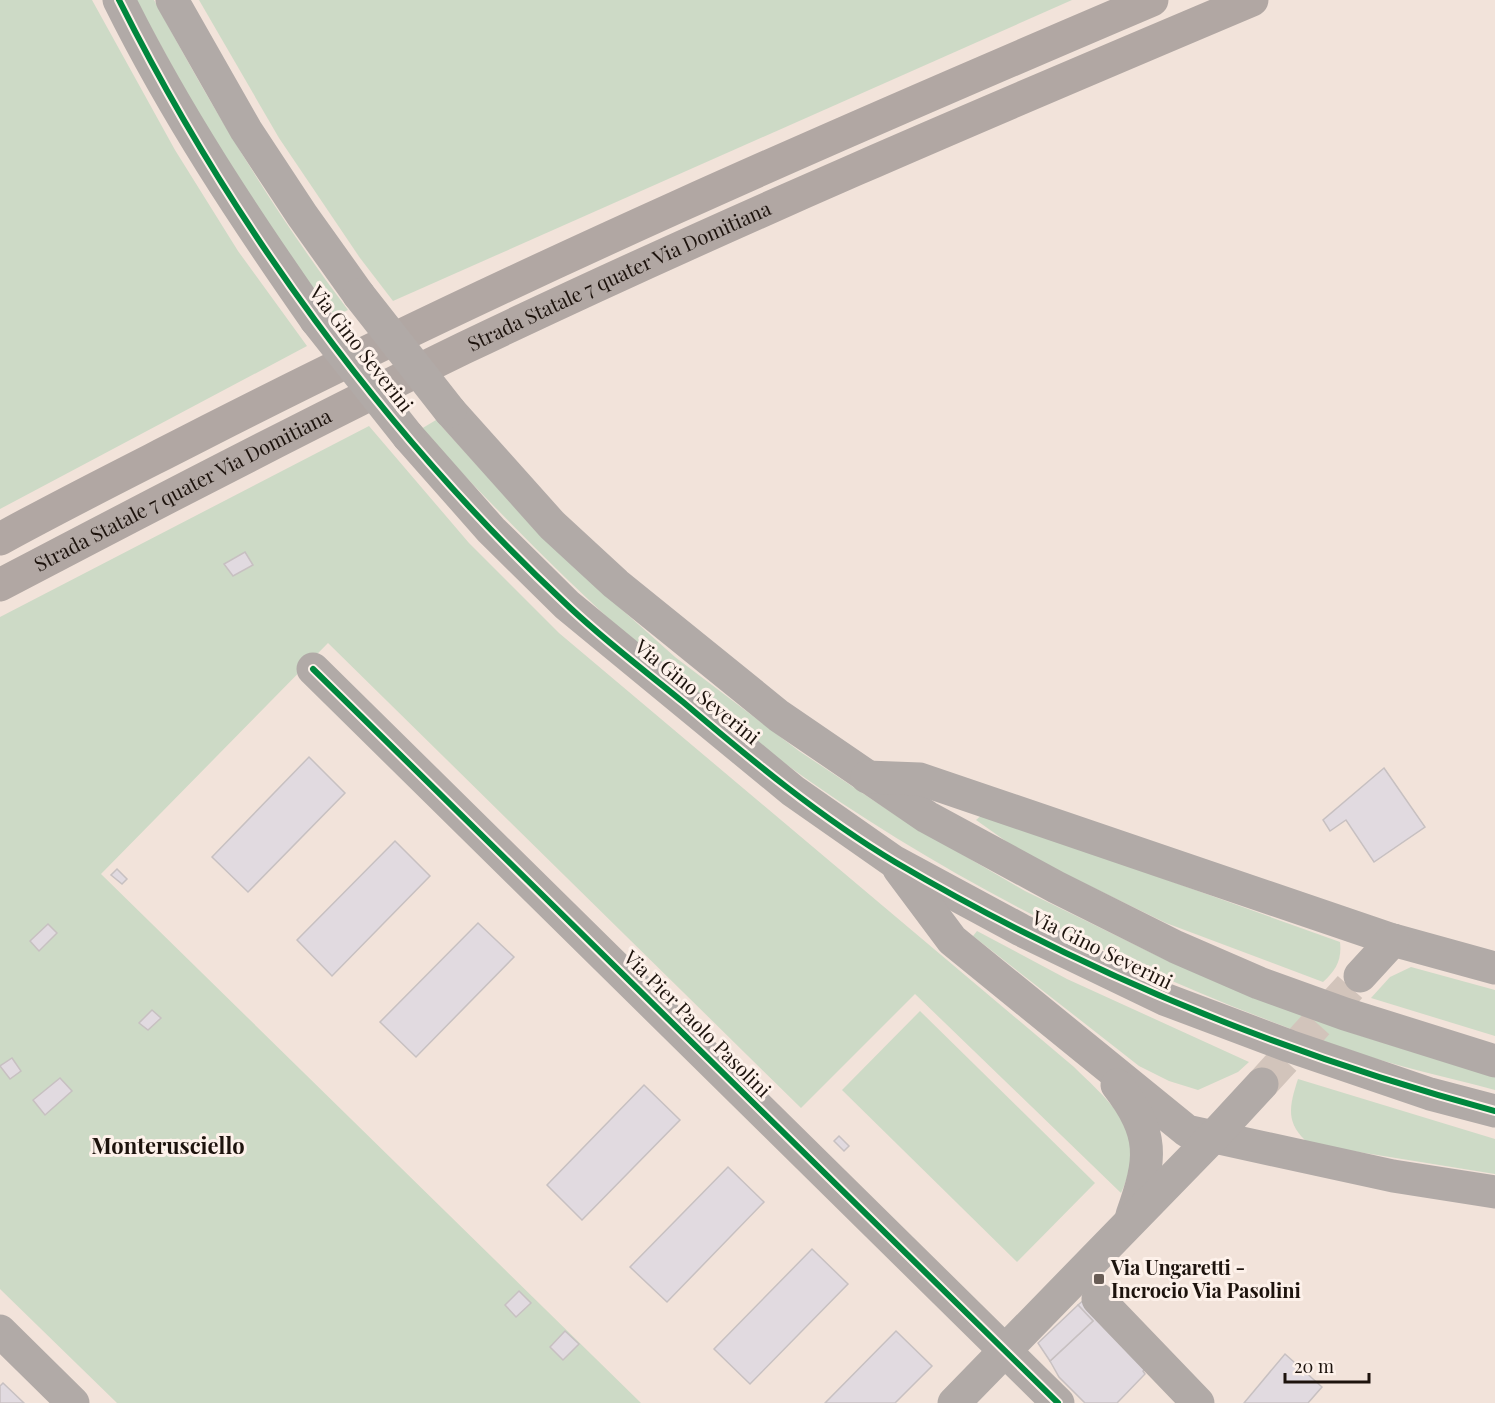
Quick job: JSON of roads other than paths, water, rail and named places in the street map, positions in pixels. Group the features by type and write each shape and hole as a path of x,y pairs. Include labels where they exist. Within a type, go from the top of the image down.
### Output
{"highway":[{"name":"Strada Statale 7 quater Via Domitiana","path":"0,539 303,383 585,248 817,143 1152,0"},
{"name":"Strada Statale 7 quater Via Domitiana","path":"0,585 200,480 464,348 830,180 1252,0"}],"street":[{"name":"Via Gino Severini","path":"119,0 192,134 254,231 316,320 408,436 491,530 567,605 793,791 893,861 1022,930 1164,999 1299,1050 1430,1094 1495,1111"},
{"name":"Via Gino Severini","path":"172,0 246,129 302,215 359,295 450,411 552,525 616,584 779,716 927,817 1056,887 1176,947 1259,983 1345,1014 1495,1061"},
{"name":"Via Pier Paolo Pasolini","path":"313,669 1058,1403"},
{"path":"867,777 920,778 1393,940 1495,968"},
{"path":"893,861 952,940 1187,1131 1393,1176 1495,1192"},
{"path":"1360,976 1393,940"},
{"path":"1100,1062 1136,1110 1148,1151 1146,1177 1129,1224"},
{"path":"954,1403 1262,1084"},
{"path":"1098,1299 1198,1403"},
{"path":"0,1331 73,1403"}],"tunnel":[{"path":"1262,1084 1360,976"}],"place":[{"name":"Via Ungaretti - Incrocio Via Pasolini","path":"1099,1279"}],"district":[{"name":"Monterusciello","path":"168,1146"}]}
